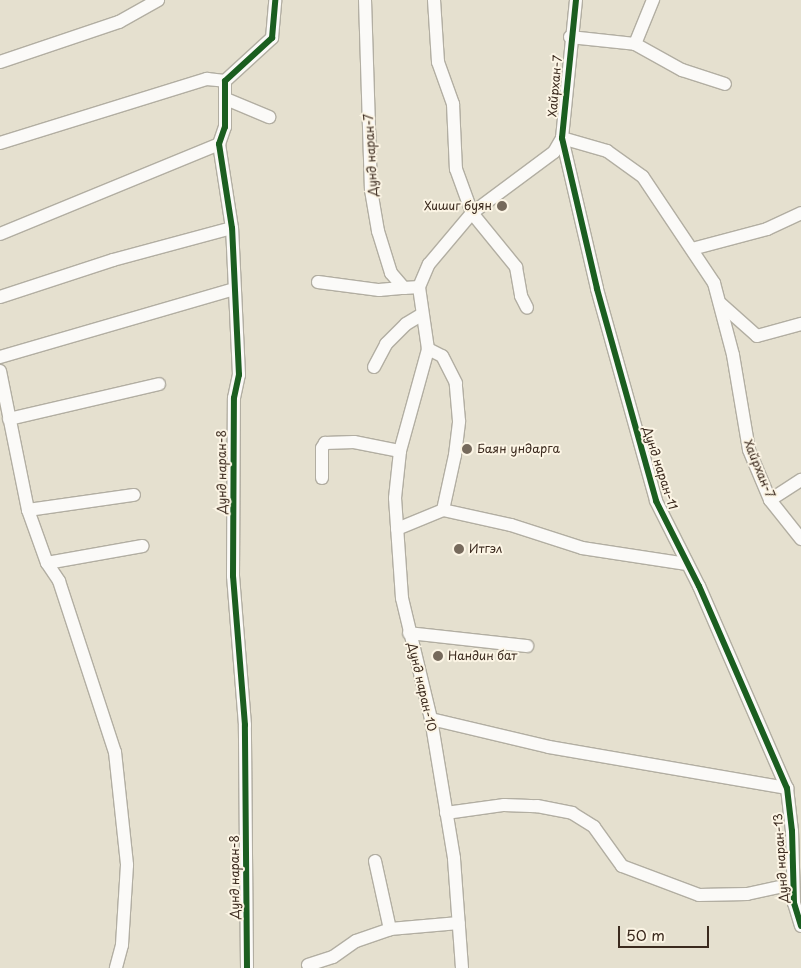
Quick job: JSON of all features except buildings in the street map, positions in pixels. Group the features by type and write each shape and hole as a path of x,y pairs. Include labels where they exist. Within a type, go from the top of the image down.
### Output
{"street":[{"path":"0,62 119,22 158,0"},
{"path":"0,143 207,79 225,81 272,38 275,0"},
{"name":"Дунд наран-7","path":"365,0 371,190 378,231 391,273 404,288"},
{"path":"434,0 438,62 453,104 456,169 472,213 511,257 527,308"},
{"name":"Хайрхан-7","path":"576,0 570,37 562,138 606,151 643,177 714,283 721,304 736,372 742,423 749,450 770,500 801,539"},
{"path":"636,44 654,0"},
{"path":"570,37 636,44 682,70 725,84"},
{"name":"Дунд наран-8","path":"225,81 225,127 218,144 232,228 239,375 234,398 233,576 245,725 247,968"},
{"path":"226,99 269,118"},
{"path":"443,510 455,455 458,398 453,374 442,356 428,349 421,315 419,287 429,264 472,213 554,152 562,138"},
{"name":"Дунд наран-11","path":"562,138 626,397 656,501 700,586 787,788"},
{"path":"0,234 218,144"},
{"path":"692,248 767,229 801,213"},
{"path":"0,297 113,260 232,228"},
{"path":"318,282 379,290 419,287"},
{"path":"0,357 234,289"},
{"path":"721,304 757,336 801,324"},
{"path":"374,368 386,344 406,324 421,315"},
{"name":"Дунд наран-10","path":"428,349 400,451 394,498 402,598 409,634 431,719 446,813 459,923 462,968"},
{"path":"0,371 28,510 47,563 59,581 115,752 128,865 122,945 116,968"},
{"path":"9,419 159,384"},
{"path":"322,478 322,448 325,443 354,442 400,451"},
{"path":"770,500 801,480"},
{"path":"28,510 134,495"},
{"path":"397,529 443,510 511,525 582,548 687,564"},
{"path":"47,563 142,546"},
{"path":"409,634 527,646"},
{"path":"431,719 549,747 787,788"},
{"name":"Дунд наран-13","path":"787,788 794,903 801,926"},
{"name":"Дунд наран-13","path":"446,813 504,805 537,806 572,813 594,827 622,866 699,895 747,894 793,884"},
{"path":"375,861 390,929"},
{"path":"308,965 333,956 356,941 390,929 459,923"}],"cycle path":[{"path":"247,968 245,725 233,576 234,398 239,375 232,228 219,144 225,127 225,81 272,38 275,0"},
{"path":"576,0 562,138 597,289 656,501 699,586 787,788 792,831 794,903 801,926"}],"place":[{"name":"Хишиг буян","path":"502,206"},
{"name":"Баян ундарга","path":"467,449"},
{"name":"Итгэл","path":"459,549"},
{"name":"Нандин бат","path":"438,656"}]}
